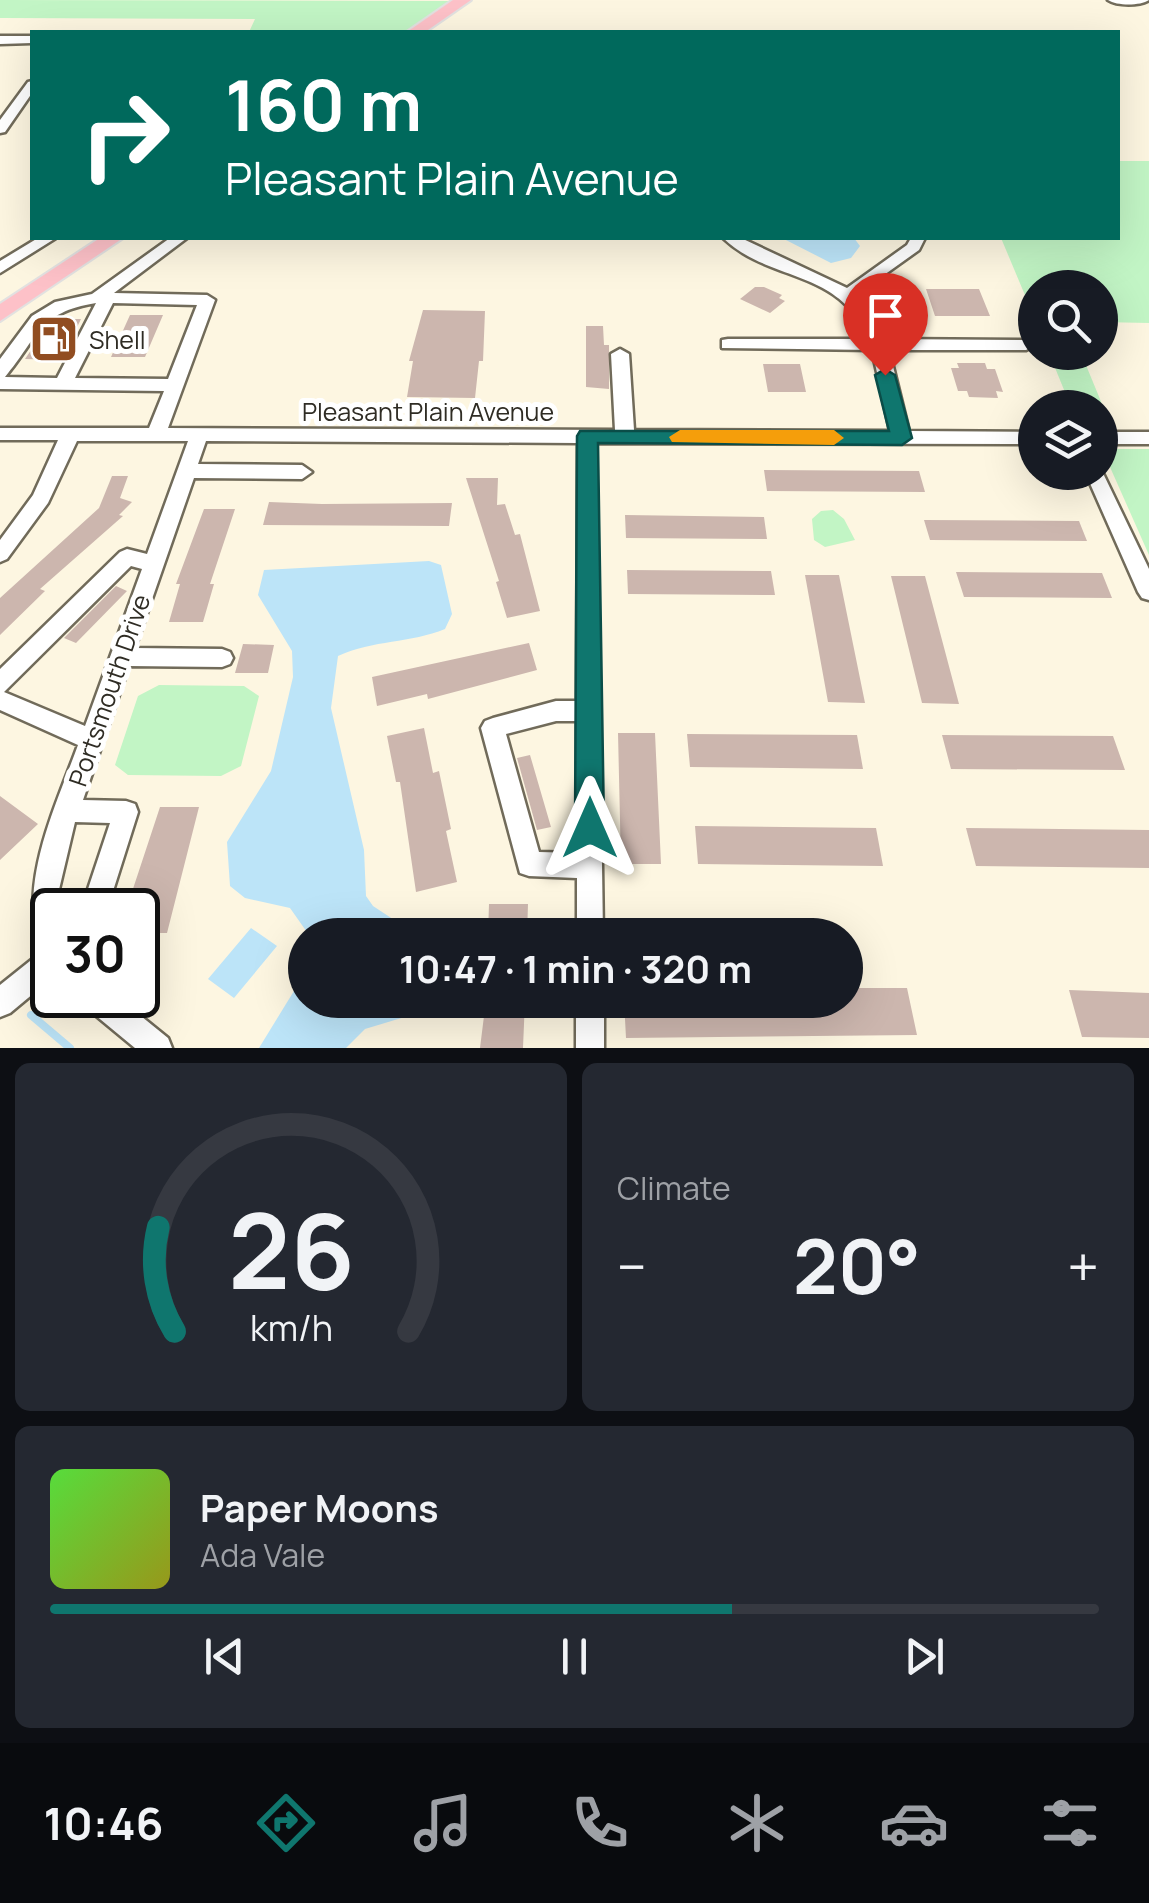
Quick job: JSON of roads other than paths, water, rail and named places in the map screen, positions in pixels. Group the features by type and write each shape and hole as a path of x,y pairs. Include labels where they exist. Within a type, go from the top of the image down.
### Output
{"main road":[{"path":"419,30 464,0"},
{"path":"0,314 109,240"}],"street":[{"path":"1114,0 1142,0"},
{"path":"0,40 30,40"},
{"path":"0,129 30,88"},
{"path":"0,268 45,240"},
{"path":"63,384 102,298 176,240"},
{"path":"735,240 848,294 864,310 902,438"},
{"path":"848,294 914,247 917,240"},
{"path":"0,373 35,320 61,302 102,298 207,300 156,435"},
{"path":"0,336 22,340"},
{"path":"728,344 1018,345"},
{"path":"620,354 626,436"},
{"path":"0,383 175,385"},
{"name":"Pleasant Plain Avenue","path":"0,434 1018,438"},
{"path":"0,554 33,516 53,481 70,434"},
{"name":"Portsmouth Drive","path":"45,888 66,811 199,435"},
{"path":"588,436 590,918"},
{"path":"1118,438 1149,438"},
{"path":"186,470 302,472"},
{"path":"1102,490 1149,592"},
{"path":"0,684 127,557 154,564"},
{"path":"121,656 222,658"},
{"path":"0,700 92,740"},
{"path":"590,710 556,712 493,728 528,864 590,866"},
{"path":"66,811 126,812 101,888"},
{"path":"0,1003 30,979"},
{"path":"121,1018 158,1048"},
{"path":"590,1018 590,1048"}],"water":[{"path":"786,240 856,240 860,246 851,258 831,263"},
{"path":"429,561 441,565 452,614 445,629 338,656 331,708 364,850 366,896 391,918 297,918 290,908 245,898 230,886 227,842 271,771 293,677 292,651 258,595 264,570"},
{"path":"251,928 277,946 234,998 208,979"},
{"path":"288,1001 288,1018 401,1018 365,1029 346,1048 259,1048"}],"waterway":[{"path":"35,1018 70,1048"}],"place":[{"name":"Shell","path":"54,339"}]}
